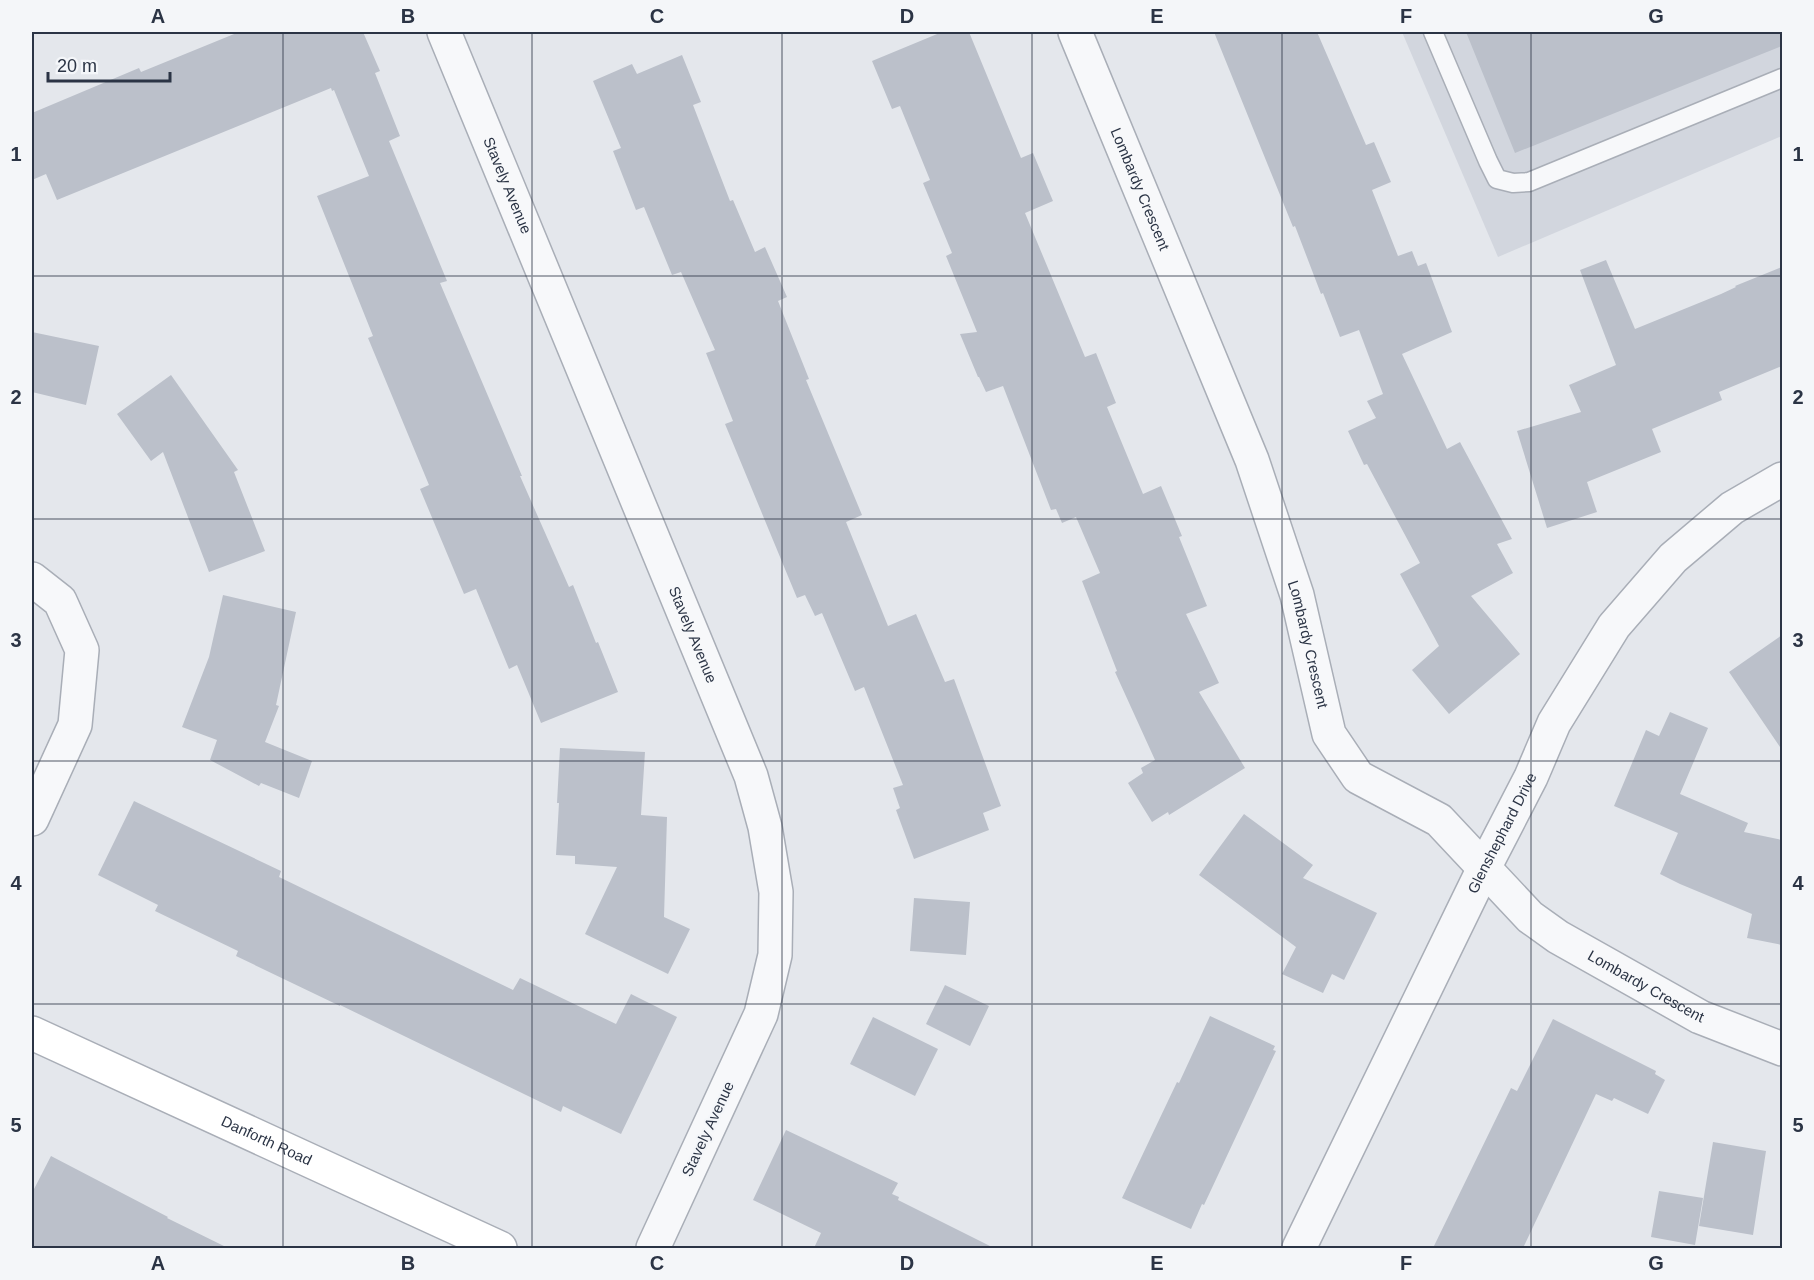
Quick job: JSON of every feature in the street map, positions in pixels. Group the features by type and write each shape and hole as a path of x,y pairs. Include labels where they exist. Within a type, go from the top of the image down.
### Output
{"main road":[{"name":"Danforth Road","path":"32,1033 500,1248"}],"street":[{"name":"Stavely Avenue","path":"444,32 751,776 765,827 776,892 775,955 761,1014 653,1248"},
{"name":"Lombardy Crescent","path":"1075,32 1252,460 1297,595 1329,734 1358,777 1438,820 1530,916 1558,937 1700,1017 1782,1049"},
{"name":"Glenshephard Drive","path":"1299,1248 1484,868 1531,777 1554,723 1614,626 1673,558 1732,508 1782,479"},
{"path":"32,579 60,601 82,650 75,725 32,819"}],"lane":[{"path":"1433,32 1497,179 1513,183 1529,182 1782,78"}],"shaded area":[{"path":"1402,32 1782,32 1782,136 1498,257"}],"building":[{"path":"239,32 363,32 380,71 375,73 400,136 389,141 447,281 440,283 522,476 520,476 569,587 573,585 618,692 541,723 517,665 509,669 476,589 464,594 420,489 429,485 368,338 373,336 317,196 369,176 334,90 332,91 331,88 57,200 46,174 32,180 32,113 139,68 141,72"},
{"path":"942,32 969,32 1021,158 1033,153 1053,201 1025,213 1085,357 1096,353 1116,403 1107,407 1143,494 1161,486 1207,606 1186,614 1219,683 1199,692 1245,768 1169,815 1168,812 1152,822 1128,783 1143,773 1141,768 1155,760 1115,672 1117,671 1082,581 1100,573 1076,517 1062,523 1056,509 1051,510 1003,386 986,392 978,377 960,334 977,332 946,256 952,253 923,183 930,180 900,106 892,109 872,61"},
{"path":"1214,32 1317,32 1366,145 1374,142 1391,182 1372,190 1398,256 1412,251 1418,266 1426,263 1452,332 1402,354 1447,449 1460,442 1512,539 1497,544 1513,573 1471,596 1520,654 1449,714 1412,670 1439,646 1400,574 1420,563 1367,464 1364,465 1348,431 1376,418 1367,401 1383,394 1359,330 1340,337"},
{"path":"1466,32 1782,32 1782,46 1515,153"},
{"path":"682,55 701,102 693,105 730,201 733,200 755,252 765,247 787,297 778,301 809,379 806,380 862,515 846,522 888,626 916,614 945,682 954,679 1001,806 983,813 989,830 914,859 896,810 900,808 893,788 903,785 864,687 855,691 822,613 815,616 805,595 797,598 725,424 733,421 706,353 715,350 681,272 672,275 644,207 636,210 613,151 621,148 593,81 632,64 637,74"},
{"path":"1606,260 1635,329 1782,267 1782,366 1719,392 1722,400 1652,429 1661,452 1587,482 1597,512 1547,528 1517,431 1581,412 1569,385 1616,365 1580,270"},
{"path":"32,332 99,346 86,405 32,392"},
{"path":"171,375 238,470 234,472 265,551 209,572 163,452 151,461 117,414"},
{"path":"223,595 296,612 276,705 279,706 265,742 312,761 299,798 261,783 259,786 210,760 217,740 182,727 209,657"},
{"path":"1782,635 1782,750 1729,672"},
{"path":"1670,712 1708,728 1680,794 1748,823 1744,832 1782,840 1782,945 1747,938 1752,914 1660,874 1678,833 1614,806 1646,730 1659,736"},
{"path":"560,748 645,752 641,815 667,817 664,917 690,929 668,974 585,934 617,867 575,864 575,856 556,855"},
{"path":"134,801 281,871 279,877 513,990 520,978 616,1024 631,994 677,1017 621,1134 563,1106 561,1112 236,956 238,951 155,911 158,905 98,875"},
{"path":"1244,814 1313,865 1303,878 1377,913 1344,980 1332,974 1323,993 1282,974 1296,947 1199,875"},
{"path":"914,898 970,902 966,955 910,951"},
{"path":"945,985 989,1006 970,1046 926,1024"},
{"path":"1210,1016 1275,1046 1273,1050 1276,1051 1191,1229 1122,1198"},
{"path":"873,1017 938,1049 915,1096 850,1064"},
{"path":"1553,1019 1656,1071 1655,1074 1665,1080 1648,1114 1614,1098 1612,1101 1596,1094 1523,1248 1433,1248 1511,1088 1517,1091"},
{"path":"786,1130 898,1183 892,1194 899,1197 898,1200 994,1248 814,1248 821,1233 753,1200"},
{"path":"1713,1142 1766,1151 1753,1235 1699,1226"},
{"path":"51,1156 228,1248 32,1248 32,1193"},
{"path":"1659,1191 1703,1198 1695,1245 1651,1237"}]}
